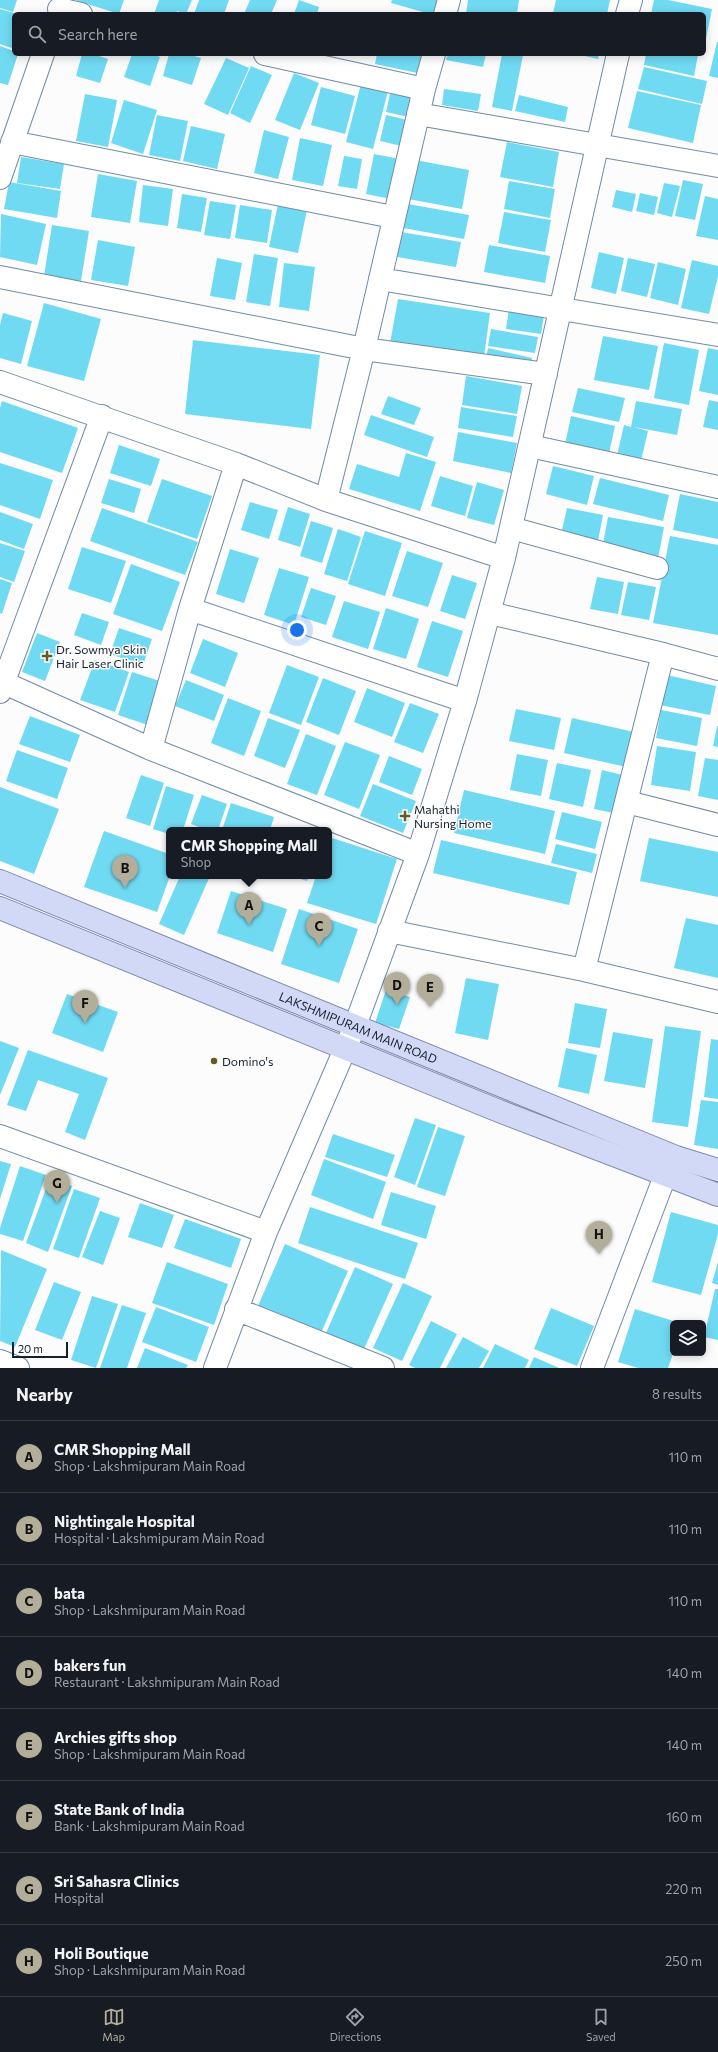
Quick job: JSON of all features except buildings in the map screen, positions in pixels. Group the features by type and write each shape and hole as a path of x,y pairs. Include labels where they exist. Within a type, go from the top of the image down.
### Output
{"main road":[{"name":"LAKSHMIPURAM MAIN ROAD","path":"0,881 676,1157 718,1170"},
{"name":"LAKSHMIPURAM MAIN ROAD","path":"0,908 498,1111 718,1195"}],"street":[{"path":"446,12 449,0"},
{"path":"628,12 631,0"},
{"path":"59,8 74,12"},
{"path":"0,178 42,56"},
{"path":"274,56 424,88"},
{"path":"326,500 364,349 393,217 424,88 433,56"},
{"path":"215,1368 266,1232 355,1026 418,854 465,701 504,558 561,309 596,144 618,56"},
{"path":"418,114 718,166"},
{"path":"12,142 393,217"},
{"path":"0,277 364,349 546,374"},
{"path":"380,279 718,335"},
{"path":"0,382 102,416 236,464 326,500 504,558"},
{"path":"102,416 1,685 151,749 418,854"},
{"path":"530,446 718,487"},
{"path":"151,749 190,609 236,464"},
{"path":"511,528 657,568"},
{"path":"190,609 465,701"},
{"path":"490,613 663,654 718,669"},
{"path":"584,970 628,802 663,654"},
{"path":"628,802 718,825"},
{"path":"389,931 584,970 718,1002"},
{"path":"0,1136 266,1232"},
{"path":"592,1368 665,1176"},
{"path":"236,1309 383,1368"},
{"path":"0,1361 18,1368"}],"place":[{"name":"Dr. Sowmya Skin Hair Laser Clinic","path":"47,656"},
{"name":"Mahathi Nursing Home","path":"405,816"},
{"name":"Nightingale Hospital","path":"125,888"},
{"name":"CMR Shopping Mall","path":"249,925"},
{"name":"bata","path":"319,946"},
{"name":"bakers fun","path":"397,1005"},
{"name":"Archies gifts shop","path":"430,1007"},
{"name":"State Bank of India","path":"85,1023"},
{"name":"Domino's","path":"214,1061"},
{"name":"Sri Sahasra Clinics","path":"57,1203"},
{"name":"Holi Boutique","path":"599,1254"}]}
